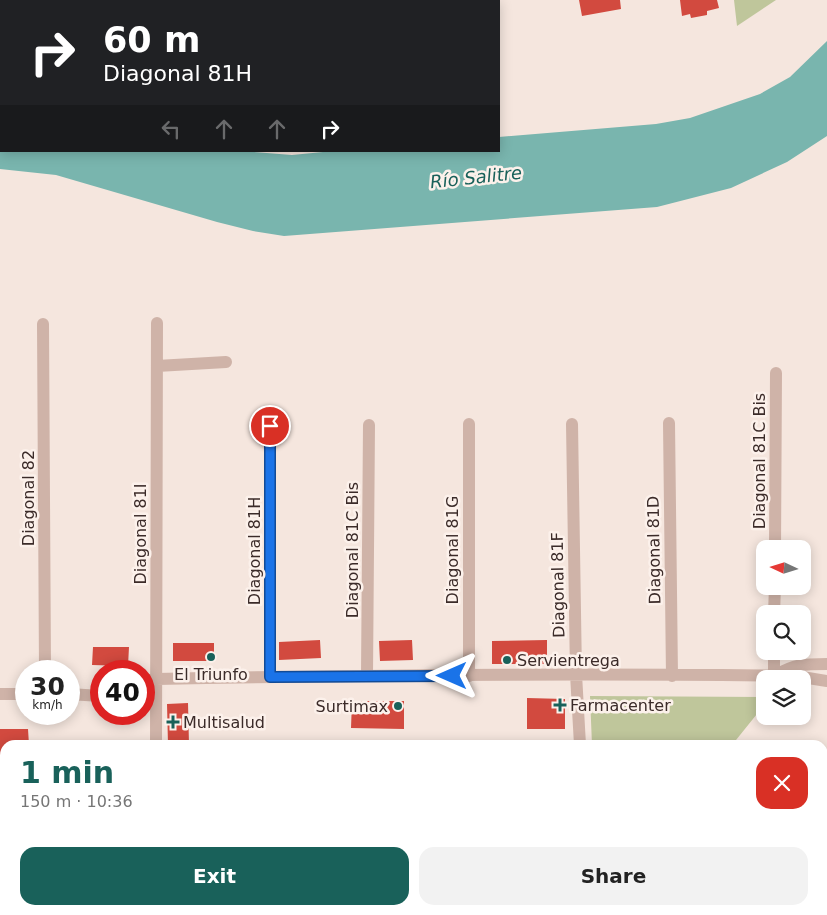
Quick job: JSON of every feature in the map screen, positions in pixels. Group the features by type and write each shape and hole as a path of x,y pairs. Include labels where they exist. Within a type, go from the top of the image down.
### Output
{"street":[{"name":"Diagonal 81I","path":"150,660 157,323"},
{"name":"Diagonal 82","path":"43,324 45,660"},
{"path":"157,366 226,362"},
{"name":"Diagonal 81C Bis","path":"775,540 776,373"},
{"name":"Diagonal 81D","path":"669,423 672,676"},
{"name":"Diagonal 81G","path":"468,676 469,424"},
{"name":"Diagonal 81F","path":"572,424 576,674 580,740"},
{"name":"Diagonal 81C Bis","path":"367,675 369,425"},
{"name":"Diagonal 81H","path":"270,426 270,677"},
{"path":"784,670 807,663 827,664"},
{"path":"155,680 367,675 576,674 756,676"},
{"path":"811,678 827,681"},
{"path":"0,694 15,694"},
{"name":"Diagonal 81I","path":"155,713 156,740"}],"green space":[{"path":"734,0 776,0 737,26"},
{"path":"590,696 756,697 756,715 736,740 592,740"}],"water":[{"name":"Río Salitre","path":"827,41 827,136 787,162 731,188 657,207 284,236 217,222 56,175 0,169 0,152 254,152 292,155 323,152 500,152 500,137 656,124 690,118 760,94 790,77"}],"building":[{"path":"579,0 620,0 621,9 582,16"},
{"path":"680,0 717,0 719,8 707,11 707,15 691,18 690,14 682,16"},
{"path":"320,640 321,658 279,660 279,642"},
{"path":"412,640 413,660 380,661 379,641"},
{"path":"547,640 547,664 492,664 492,641"},
{"path":"173,643 214,643 214,661 173,661"},
{"path":"93,647 129,647 128,660 92,660"},
{"path":"527,698 565,699 565,729 527,729"},
{"path":"352,701 404,701 404,729 351,728"},
{"path":"188,703 189,740 168,740 167,704"},
{"path":"0,729 28,729 29,740 0,740"}],"place":[{"name":"El Triunfo","path":"211,657"},
{"name":"Servientrega","path":"507,660"},
{"name":"Farmacenter","path":"560,705"},
{"name":"Surtimax","path":"398,706"},
{"name":"Multisalud","path":"173,722"}],"route":[{"path":"270,426 270,677 452,676"}]}
